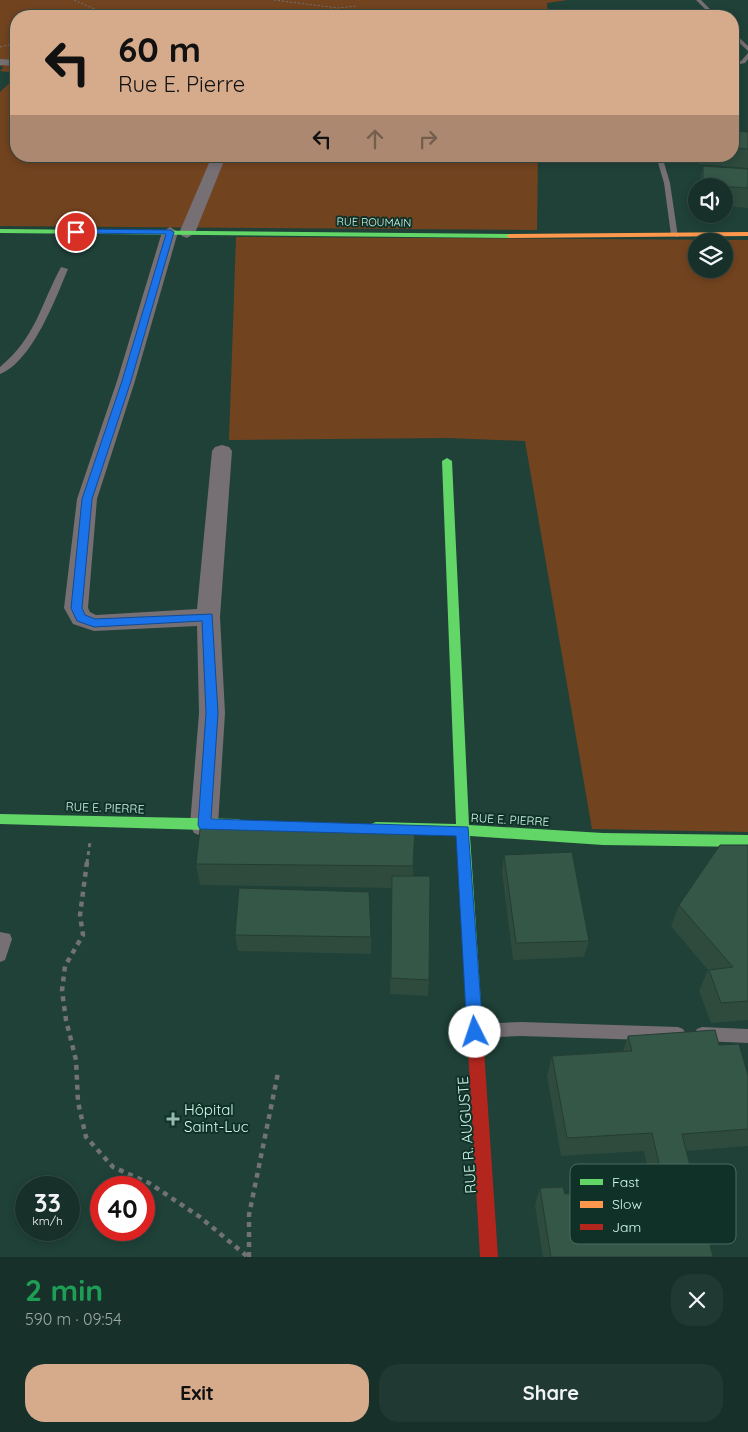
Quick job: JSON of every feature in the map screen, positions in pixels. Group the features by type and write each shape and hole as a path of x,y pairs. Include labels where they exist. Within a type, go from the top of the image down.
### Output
{"street":[{"path":"208,617 94,623 81,618 76,608 87,499 178,232 216,162"},
{"name":"RUE ROUMAIN","path":"0,231 748,234"},
{"path":"204,825 212,713 208,617 222,451"},
{"name":"RUE R. AUGUSTE","path":"447,461 463,831 489,1257"},
{"name":"RUE E. PIERRE","path":"0,819 254,826"},
{"name":"RUE E. PIERRE","path":"362,828 463,831 603,839 748,841"}],"lane":[{"path":"698,0 709,10"},
{"path":"739,39 748,49"},
{"path":"739,63 743,62 748,55"},
{"path":"661,162 667,183 675,235"},
{"path":"0,371 16,359 31,342 64,269"},
{"path":"0,939 6,939 0,955"},
{"path":"475,1032 522,1029 748,1036"}],"path":[{"path":"74,0 98,10"},
{"path":"274,0 338,8"},
{"path":"326,10 357,6"},
{"path":"93,822 80,915 83,935 65,966 62,991 66,1020 76,1060 78,1102 86,1137 113,1167 150,1183 200,1216 248,1257"},
{"path":"248,1257 249,1214 278,1073"}],"shaded area":[{"path":"0,0 568,0 547,3 548,10 10,10 10,72 0,71 4,67 0,66"},
{"path":"10,83 10,162 538,162 537,230 0,226 0,92"},
{"path":"236,237 688,240 688,278 733,278 733,240 748,240 748,832 592,829 525,441 447,438 229,440"}],"building":[{"path":"739,131 748,132 748,149 739,148"},
{"path":"703,166 748,169 748,188 733,187 733,178 703,178"},
{"path":"201,821 415,827 413,866 196,864"},
{"path":"720,845 748,845 748,1001 721,1003 709,970 733,967 679,905"},
{"path":"572,852 589,941 516,943 504,855"},
{"path":"392,876 430,876 429,980 391,978"},
{"path":"239,888 369,892 371,937 235,935"},
{"path":"715,1030 719,1045 739,1044 748,1075 748,1129 682,1134 690,1164 659,1164 652,1133 567,1138 552,1056 632,1051 628,1036"},
{"path":"563,1187 565,1194 570,1194 570,1244 710,1244 713,1257 551,1257 540,1188"}],"traffic: fast":[{"path":"0,231 510,236"},
{"path":"447,461 463,831 476,1050"},
{"path":"0,819 238,825"},
{"path":"376,828 461,830 603,839 748,841"}],"traffic: slow":[{"path":"510,236 748,234"}],"traffic: jam":[{"path":"476,1050 489,1257"}],"place":[{"name":"Hôpital Saint-Luc","path":"173,1119"}],"route":[{"path":"76,232 170,232 126,381 87,499 76,608 81,618 94,623 208,617 212,713 204,825 463,831 475,1032"}]}
